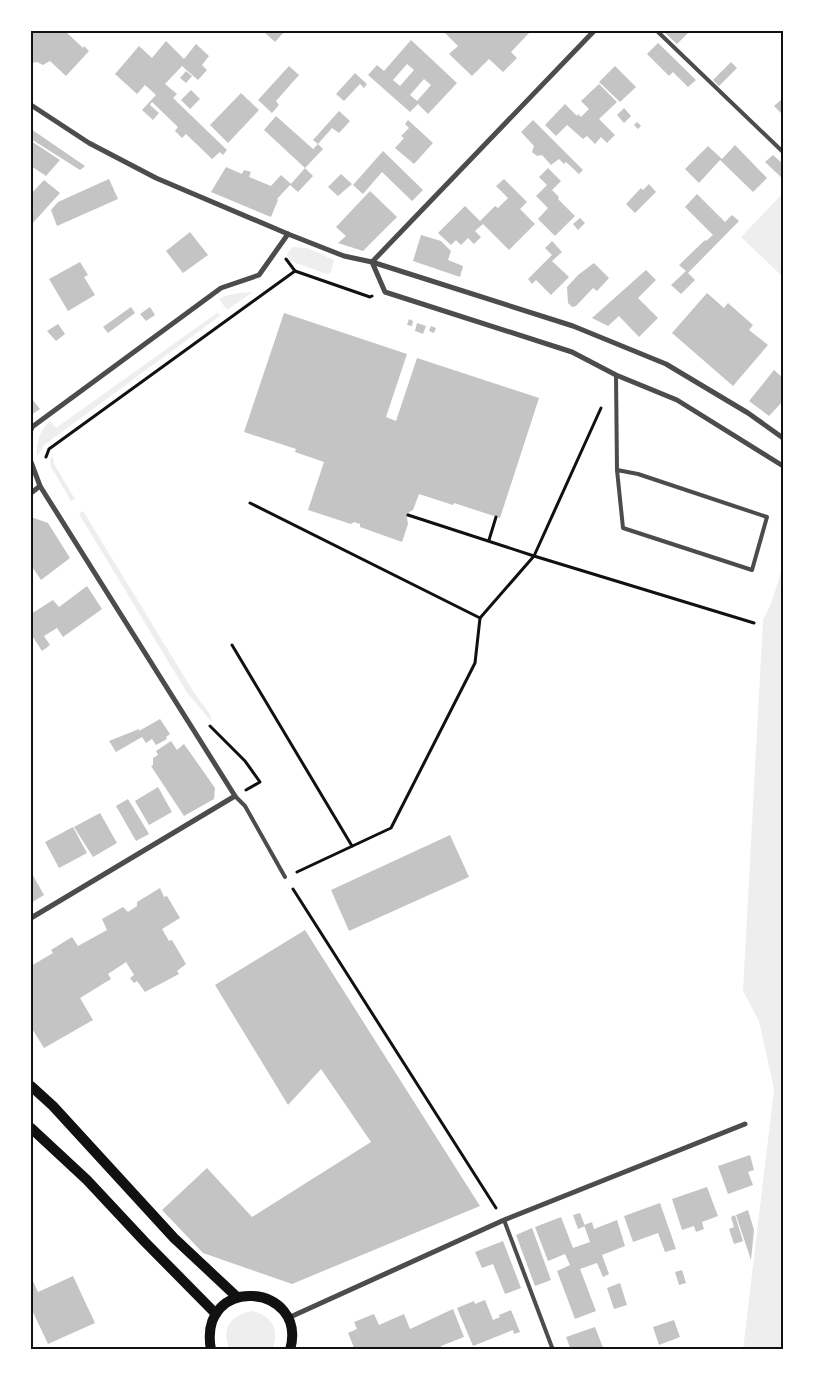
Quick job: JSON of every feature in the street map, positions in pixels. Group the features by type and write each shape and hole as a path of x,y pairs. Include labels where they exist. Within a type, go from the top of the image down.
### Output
{"main road":[{"path":"31,1086 53,1106 174,1238 237,1297"},
{"path":"31,1128 86,1180 216,1314"},
{"path":"211,1350 209,1337 211,1325 216,1314 225,1304 237,1297 248,1295 272,1300 281,1308 288,1318 292,1330 290,1350"}],"street":[{"path":"372,262 594,31"},
{"path":"31,105 89,143 156,178 288,234 344,256 372,262 573,326 666,364 748,413 783,438"},
{"path":"31,430 32,427 221,288 259,275 288,234"},
{"path":"372,262 384,292 572,352 616,375 677,400 783,466"},
{"path":"31,462 40,486 234,796 31,918"},
{"path":"31,493 40,486"},
{"path":"288,1318 504,1220 745,1124"}],"lane":[{"path":"656,31 783,152"},
{"path":"616,375 617,470 623,528 752,570 767,517 638,474 617,470"},
{"path":"234,796 245,806 286,877"},
{"path":"504,1220 552,1350"}],"path":[{"path":"43,462 49,449 295,271 370,297 384,292"},
{"path":"504,1220 286,877 391,828 474,663 480,618 534,556 604,402"},
{"path":"250,503 480,618"},
{"path":"408,515 534,556 754,623"},
{"path":"489,540 496,517"},
{"path":"232,645 352,846"},
{"path":"207,722 246,761 260,782"}],"shaded area":[{"path":"783,193 783,277 741,237"},
{"path":"293,247 307,248 334,260 331,272 327,274 290,261 287,255"},
{"path":"253,292 227,310 219,299 231,294"},
{"path":"217,313 221,315 44,445 37,457 39,438 43,429 50,421 56,428"},
{"path":"56,451 53,457 54,464 75,499 71,501 50,465 50,460"},
{"path":"83,511 193,691 211,716 212,722 188,694 79,514"},
{"path":"783,566 783,1331 781,1350 743,1350 774,1089 759,1021 743,991 763,620 771,604"},
{"path":"253,1311 266,1317 273,1325 275,1336 272,1350 230,1350 226,1335 227,1329 233,1319"}],"building":[{"path":"31,31 65,31 83,48 84,46 89,51 66,76 50,61 43,65 37,62 31,63"},
{"path":"263,31 285,31 275,42"},
{"path":"443,31 531,31 511,52 517,58 503,72 489,59 472,76 449,54 458,46"},
{"path":"663,31 690,31 677,44"},
{"path":"411,40 457,83 428,114 418,104 410,112 368,75 377,65 384,71","holes":["407,64 414,70 400,86 393,80","424,79 431,85 417,101 410,95"]},
{"path":"166,41 184,59 196,44 209,56 202,65 207,70 198,80 182,66 165,84 177,94 173,98 227,150 223,155 220,152 212,159 186,134 182,138 175,131 178,127 152,102 150,105 159,113 153,120 142,110 156,95 145,85 137,94 115,74 139,46 152,58"},
{"path":"658,43 696,80 688,87 673,72 669,76 647,54"},
{"path":"731,62 737,68 719,86 713,80"},
{"path":"289,66 299,75 276,101 279,105 272,113 258,100"},
{"path":"615,66 636,87 620,102 599,82"},
{"path":"186,71 192,76 186,83 180,78"},
{"path":"355,73 367,84 364,88 360,84 344,101 336,94"},
{"path":"599,84 617,102 599,119 615,135 607,143 601,137 595,144 587,136 583,139 567,125 556,136 545,125 565,104 577,116 578,114 581,117 589,109 581,101"},
{"path":"191,90 200,99 190,109 181,100"},
{"path":"241,93 259,110 228,143 210,125"},
{"path":"783,98 783,115 774,106"},
{"path":"624,108 631,116 624,123 617,115"},
{"path":"339,111 350,121 339,133 332,128 318,144 313,140"},
{"path":"276,116 313,149 318,144 323,149 305,168 264,130"},
{"path":"408,120 433,143 414,164 395,148 404,138 401,136 409,128 405,124"},
{"path":"533,120 583,170 579,174 566,162 564,164 559,159 551,165 542,155 537,156 532,152 534,146 521,132"},
{"path":"637,122 641,126 638,129 634,125"},
{"path":"31,129 85,166 80,170 31,139"},
{"path":"31,141 60,160 46,176 31,166"},
{"path":"735,145 767,178 753,192 720,160 699,183 685,169 708,146 722,159"},
{"path":"383,151 423,190 412,201 382,172 363,194 353,185"},
{"path":"773,155 783,164 782,178 765,162"},
{"path":"226,167 242,174 244,170 251,172 249,177 271,186 281,175 291,184 305,168 313,176 298,192 290,185 277,199 271,217 211,192"},
{"path":"548,168 561,181 552,190 575,216 555,236 538,219 548,208 536,196 547,185 539,177"},
{"path":"341,174 352,184 338,196 328,187"},
{"path":"109,179 118,199 57,226 51,210 58,202"},
{"path":"504,179 527,202 520,209 535,224 509,250 483,224 475,231 481,237 474,244 468,238 461,245 456,240 451,245 438,233 465,206 480,221 495,206 498,208 508,198 496,186"},
{"path":"44,180 60,193 31,225 31,194"},
{"path":"649,184 656,192 635,213 626,204 641,188 643,190"},
{"path":"370,191 397,217 363,251 338,243 346,236 336,227"},
{"path":"697,194 725,222 732,215 739,221 688,273 695,280 681,294 671,285 686,271 679,265 705,240 713,235 685,207"},
{"path":"580,218 585,223 578,230 573,224"},
{"path":"190,232 208,255 183,273 166,251"},
{"path":"421,235 441,241 451,251 448,260 463,266 460,277 413,261"},
{"path":"552,241 562,252 552,261 569,277 551,295 536,280 532,284 528,279 552,255 545,248"},
{"path":"80,262 88,275 84,277 95,295 68,311 49,279"},
{"path":"594,263 609,278 597,291 593,288 576,306 572,307 568,303 567,287 578,275"},
{"path":"646,270 656,280 638,298 658,318 639,337 619,316 608,326 592,318"},
{"path":"707,293 724,308 728,303 753,325 749,330 768,345 733,386 672,333"},
{"path":"131,307 135,313 108,333 103,327"},
{"path":"150,307 155,315 146,321 140,314"},
{"path":"284,313 407,354 386,417 396,421 417,358 539,398 500,518 419,494 413,510 409,512 408,524 402,542 360,527 360,524 354,522 351,524 308,510 324,462 295,452 296,449 244,432"},
{"path":"409,319 413,321 412,326 407,325"},
{"path":"417,323 426,326 423,334 415,331"},
{"path":"58,324 65,334 56,341 47,331"},
{"path":"431,326 436,328 434,333 429,331"},
{"path":"774,370 783,378 783,401 769,416 749,401"},
{"path":"31,398 40,409 31,415"},
{"path":"31,517 48,523 70,558 41,580 31,565"},
{"path":"87,586 102,609 63,637 57,628 44,636 50,645 42,651 31,634 31,614 53,600 59,607"},
{"path":"160,719 170,734 166,737 167,739 156,745 152,739 146,743 142,737 116,752 109,741 139,729 139,731"},
{"path":"171,741 177,750 184,744 215,788 214,799 184,816 151,766 153,765 153,758 158,755 156,751"},
{"path":"158,787 172,812 149,825 135,801"},
{"path":"128,799 149,834 136,841 116,806"},
{"path":"100,813 117,843 93,857 74,827"},
{"path":"73,827 87,853 59,868 45,842"},
{"path":"450,835 469,877 349,931 331,890"},
{"path":"31,872 44,895 31,903"},
{"path":"160,888 164,897 167,896 180,918 162,929 169,941 172,940 186,964 177,971 179,974 145,992 137,981 134,983 130,978 134,975 126,962 108,974 111,979 80,998 93,1020 44,1048 31,1027 31,966 53,953 51,950 72,937 78,946 107,930 102,919 123,907 128,912 137,906 137,902"},
{"path":"305,930 480,1206 292,1284 203,1253 162,1210 207,1168 252,1217 371,1142 321,1069 288,1105 215,985"},
{"path":"750,1155 754,1170 748,1172 753,1185 728,1194 718,1166"},
{"path":"707,1187 718,1216 702,1222 704,1229 696,1232 694,1226 682,1230 672,1199"},
{"path":"660,1203 676,1249 665,1252 658,1233 633,1242 624,1216"},
{"path":"748,1210 754,1230 751,1260 736,1215"},
{"path":"580,1213 585,1226 578,1229 573,1215"},
{"path":"735,1215 743,1241 734,1244 729,1229 734,1227 731,1217"},
{"path":"561,1217 573,1248 590,1242 584,1225 592,1222 594,1229 617,1220 625,1246 602,1255 609,1274 603,1277 597,1263 580,1269 596,1311 575,1319 557,1271 570,1265 565,1254 548,1261 535,1227"},
{"path":"532,1228 551,1280 535,1286 516,1235"},
{"path":"503,1241 521,1288 505,1294 493,1264 482,1268 475,1252"},
{"path":"682,1270 686,1283 679,1285 675,1272"},
{"path":"73,1276 95,1323 48,1344 31,1308 31,1277 38,1292"},
{"path":"620,1283 627,1305 614,1309 607,1288"},
{"path":"485,1300 493,1320 511,1310 520,1332 514,1334 513,1330 473,1346 457,1308 474,1301 475,1304"},
{"path":"453,1309 464,1337 441,1346 442,1350 355,1350 348,1333 357,1329 354,1322 374,1314 379,1325 404,1314 410,1329"},
{"path":"674,1320 680,1337 659,1345 653,1327"},
{"path":"595,1327 604,1350 571,1350 566,1337"}]}
